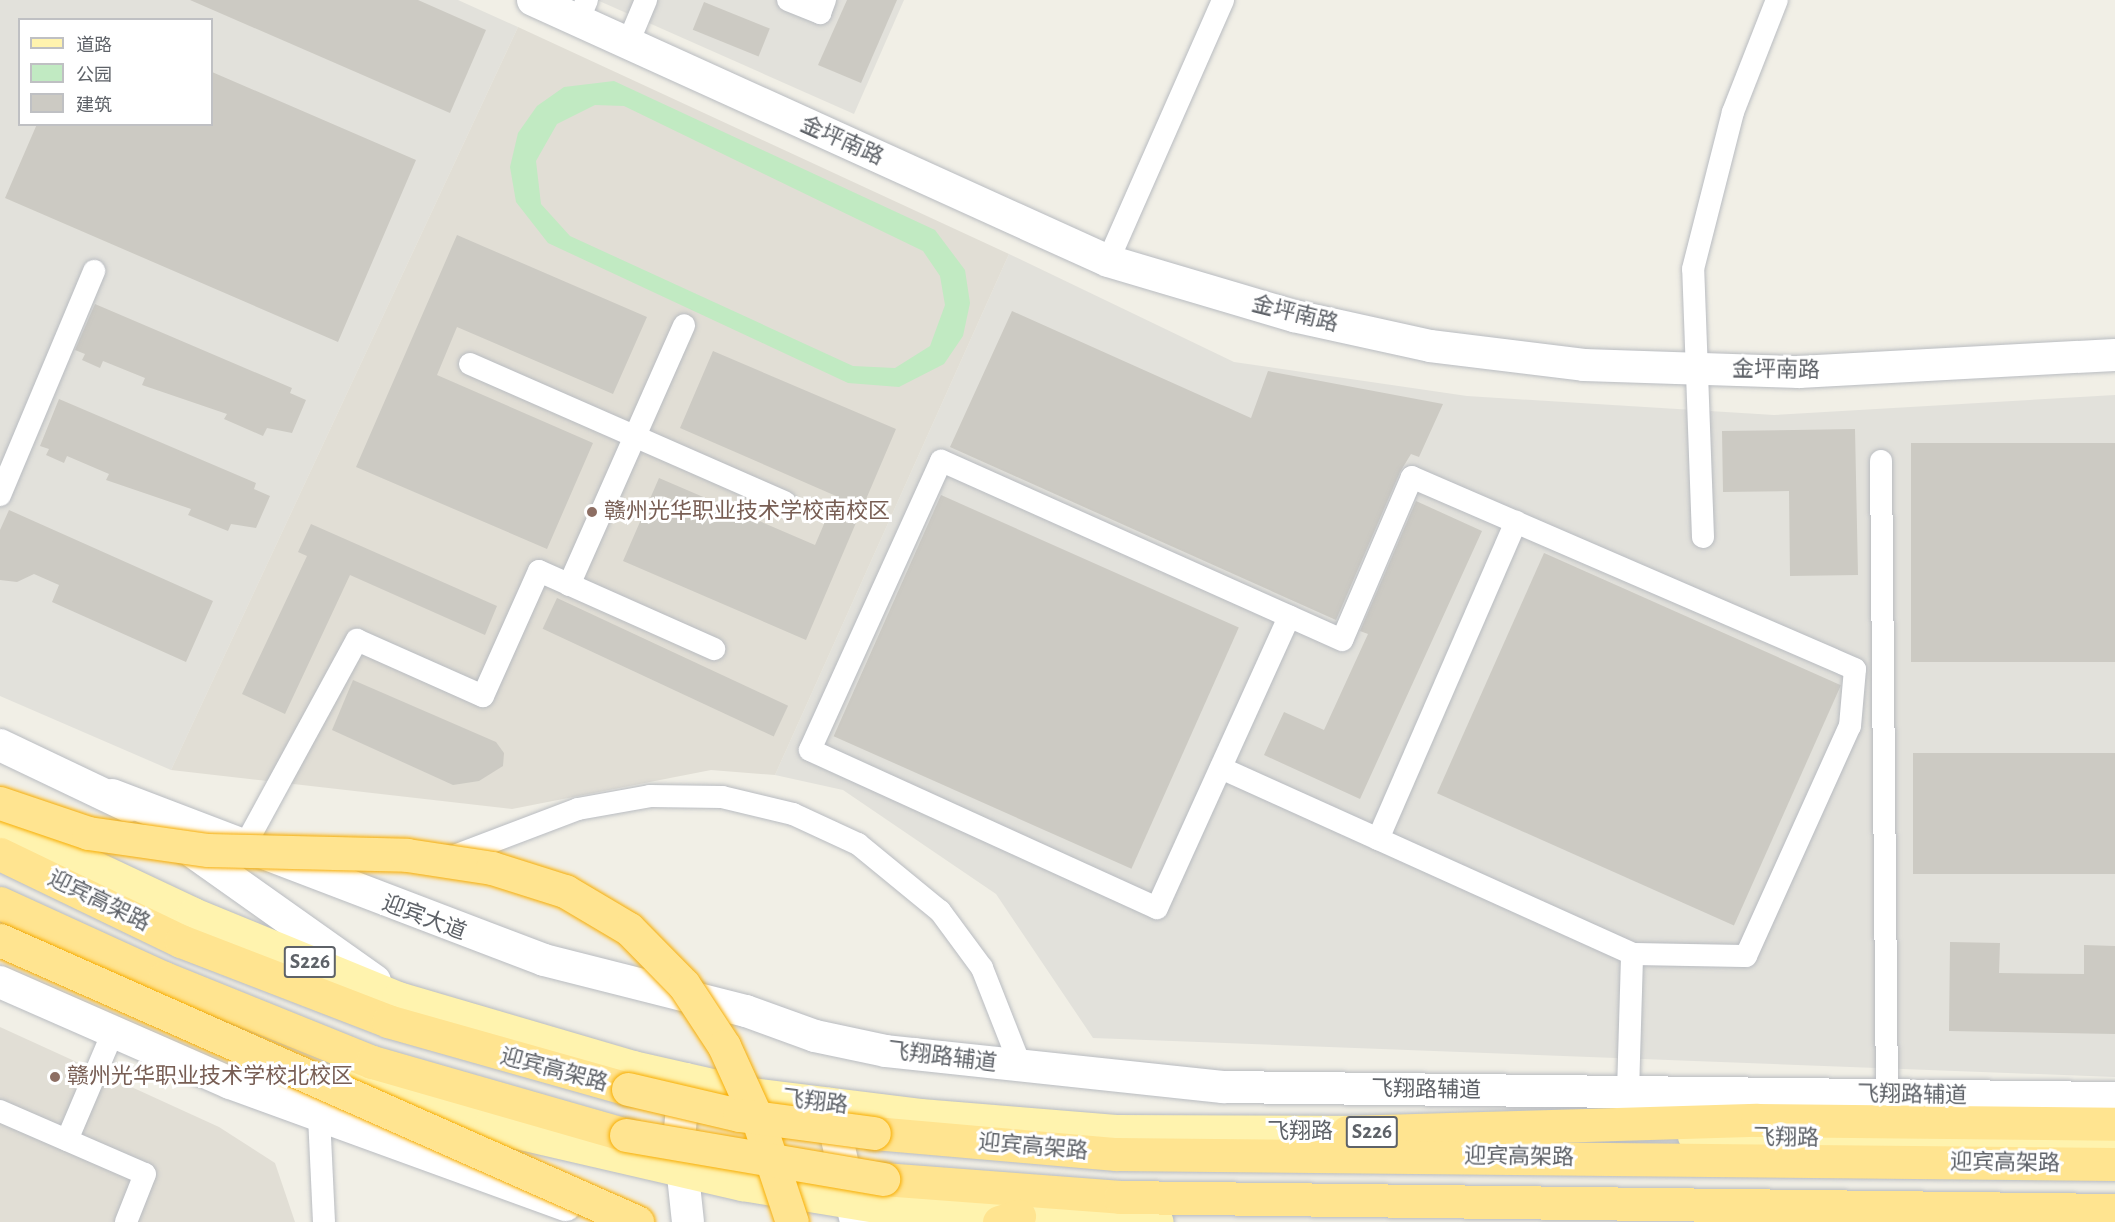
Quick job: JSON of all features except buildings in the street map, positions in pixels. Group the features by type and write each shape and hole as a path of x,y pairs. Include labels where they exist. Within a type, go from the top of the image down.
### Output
{"highway":[{"path":"0,803 88,833 208,850 407,855 492,868 565,891 628,929 684,985 724,1046 759,1123 792,1222"},
{"name":"迎宾高架路","path":"0,854 181,941 388,1021 510,1060 739,1115 1116,1154 2115,1164"},
{"name":"迎宾高架路","path":"0,903 164,978 414,1075 626,1135 883,1179 1120,1197 2115,1210"},
{"path":"0,940 637,1222"},
{"path":"363,1085 474,1140 592,1217"},
{"path":"1347,1132 1757,1119 2115,1124"}],"main road":[{"name":"迎宾大道","path":"0,823 193,914 398,998 633,1067"},
{"path":"0,933 363,1085 490,1126 620,1159 853,1212 1009,1219 1157,1222"},
{"name":"飞翔路","path":"633,1067 685,1079 829,1104 1115,1131 2115,1142"}],"street":[{"name":"金坪南路","path":"533,0 583,10 628,43 1108,261 1294,316 1430,346 1584,365 1799,372 2115,355"},
{"path":"628,43 646,0"},
{"path":"788,0 820,13 825,0"},
{"path":"1108,261 1223,0"},
{"path":"1703,537 1693,268 1733,112 1777,0"},
{"path":"0,495 94,271"},
{"path":"569,585 684,325"},
{"path":"470,364 785,502"},
{"path":"1221,768 1632,954 1746,956 1850,726 1855,669 1412,477 1342,640 941,461 810,750 1157,908 1289,617"},
{"path":"1881,461 1887,1095"},
{"path":"1378,839 1516,522"},
{"path":"244,847 357,640 483,696 539,571 714,649"},
{"name":"迎宾大道","path":"0,745 112,795 292,866 544,960 746,1011"},
{"name":"迎宾大道","path":"112,795 398,998"},
{"path":"292,866 363,870 436,861 614,800 686,795 758,804 826,827 915,886 982,968 1021,1067"},
{"path":"1628,1092 1632,954"},
{"path":"0,982 113,1032 319,1116 592,1217 618,1222"},
{"path":"33,997 363,1085"},
{"name":"飞翔路辅道","path":"746,1011 815,1036 1021,1067 1223,1087 2115,1098"},
{"path":"67,1140 113,1032"},
{"path":"685,1079 680,1172 688,1222"},
{"path":"829,1104 853,1212"},
{"path":"0,1111 145,1174 126,1222"},
{"path":"319,1116 324,1222"}],"shaded area":[{"path":"0,0 458,0 518,27 171,770 0,696"},
{"path":"597,0 904,0 854,114"},
{"name":"赣州光华职业技术学校南校区","path":"518,27 1009,254 775,775 711,770 512,809 171,770"},
{"path":"1009,254 1234,362 1467,396 1774,415 2115,395 2115,1077 1093,1038 996,894 843,790 775,775"},
{"name":"赣州光华职业技术学校北校区","path":"0,1027 219,1127 275,1163 295,1222 0,1222"}],"green space":[{"path":"614,81 935,230 965,270 970,303 963,336 944,364 899,387 848,383 548,243 516,202 510,167 518,133 537,106 564,87","holes":["595,105 624,106 923,251 940,276 945,305 930,346 895,368 853,366 570,236 541,204 536,161 557,124"]}],"place":[{"name":"赣州光华职业技术学校南校区","path":"592,512"},
{"name":"赣州光华职业技术学校北校区","path":"55,1077"}]}
